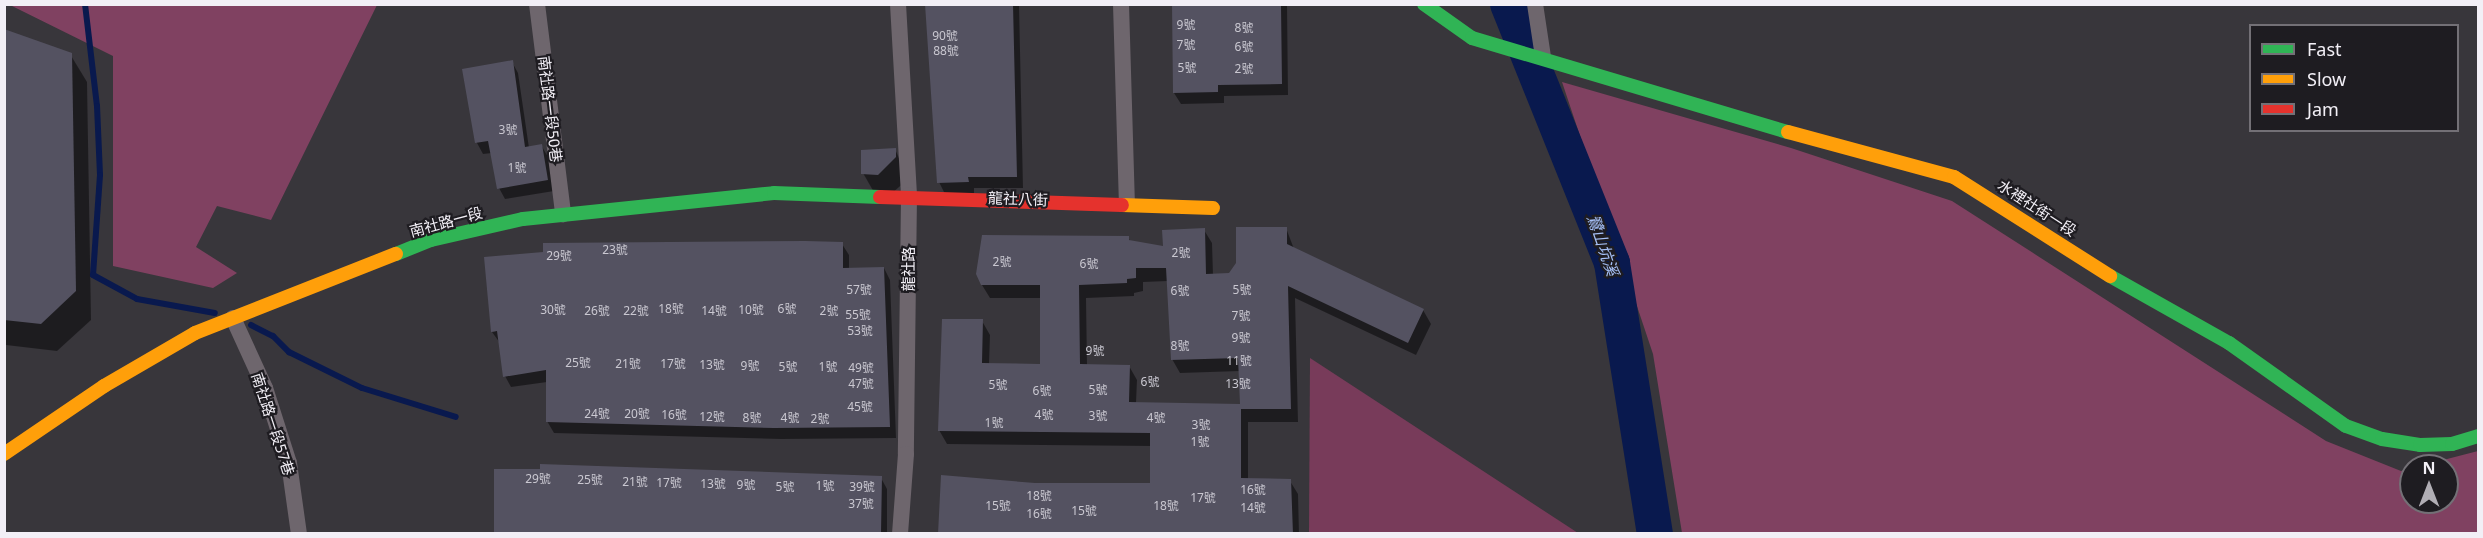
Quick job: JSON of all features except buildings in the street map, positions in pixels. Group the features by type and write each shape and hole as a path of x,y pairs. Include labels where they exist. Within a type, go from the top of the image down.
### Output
{"street":[{"name":"南社路一段50巷","path":"537,4 563,214"},
{"name":"龍社路","path":"898,4 909,195 906,454 900,534"},
{"path":"1121,4 1127,203"},
{"name":"水裡社街一段","path":"1424,4 1472,38 1543,57 1708,110 1954,177 2154,303 2229,343 2346,426 2382,439 2420,445 2452,444 2478,436"},
{"path":"1535,4 1543,57"},
{"name":"南社路一段","path":"4,454 151,358 195,333 431,240 563,214 774,193 909,195"},
{"name":"龍社八街","path":"909,195 1213,208"},
{"name":"南社路一段57巷","path":"233,318 265,388 289,463 299,534"}],"shaded area":[{"path":"10,5 377,5 271,220 217,206 196,247 237,273 213,288 113,266 113,56"},
{"path":"1562,82 1791,148 1952,201 2326,441 2399,470 2399,514 2459,514 2459,456 2478,451 2478,533 1682,533 1653,354"},
{"path":"1310,358 1578,533 1309,533"}],"waterway":[{"path":"85,4 97,106 100,175 93,275 137,299 215,313"},
{"name":"鷺山坑溪","path":"1508,4 1612,263 1655,534"},
{"path":"251,325 273,336 289,352 362,388 456,417"}],"traffic: fast":[{"path":"1424,4 1472,38 1788,132"},
{"path":"396,254 431,240 523,219 774,193 880,197"},
{"path":"2110,276 2229,343 2346,426 2382,439 2420,445 2452,444 2478,436"}],"traffic: slow":[{"path":"1788,132 1954,177 2110,276"},
{"path":"1122,205 1213,208"},
{"path":"4,454 104,386 195,333 396,254"}],"traffic: jam":[{"path":"880,197 1122,205"}]}
